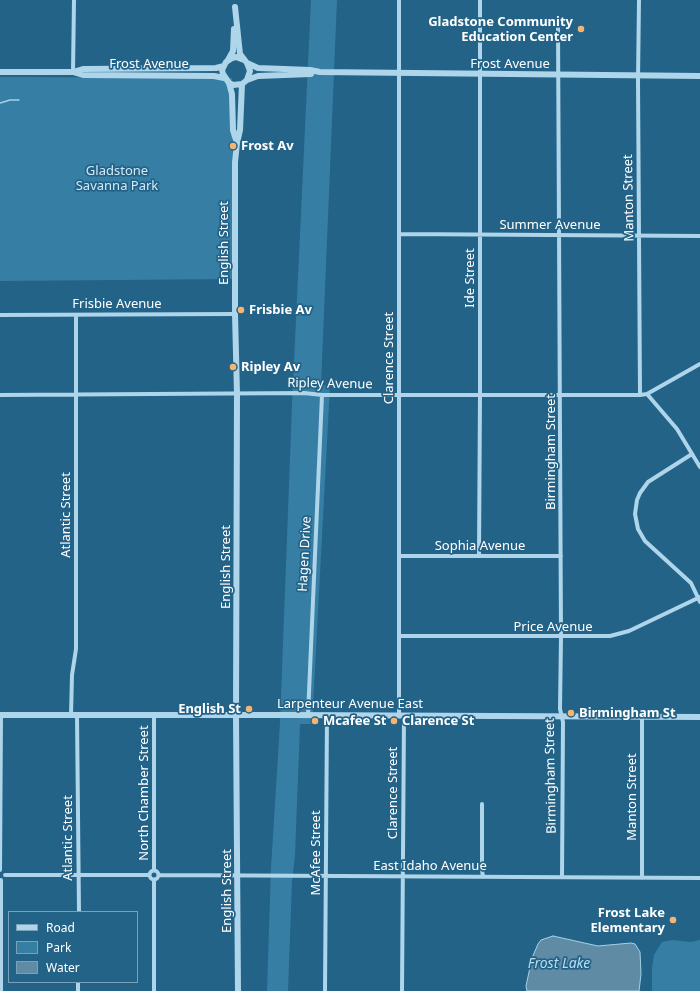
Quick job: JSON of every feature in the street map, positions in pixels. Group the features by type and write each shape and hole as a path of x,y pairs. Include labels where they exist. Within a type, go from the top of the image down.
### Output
{"street":[{"path":"73,72 74,0"},
{"path":"235,0 233,52 222,70 227,81 233,85 245,82 250,71 239,50 235,7"},
{"name":"Clarence Street","path":"399,0 399,636 401,716 402,991"},
{"name":"Ide Street","path":"479,556 480,0"},
{"name":"Manton Street","path":"639,0 640,395"},
{"name":"Birmingham Street","path":"558,26 561,556 560,709 563,728 562,877"},
{"path":"228,60 236,57 246,61"},
{"name":"Frost Avenue","path":"246,61 258,68 310,70 320,72 480,75 700,76"},
{"name":"Frost Avenue","path":"0,72 73,72 83,69 216,68 224,66"},
{"name":"Frost Avenue","path":"73,72 83,75 214,76 227,81"},
{"name":"Frost Avenue","path":"245,82 258,76 310,74 320,72"},
{"name":"English Street","path":"227,81 232,94 233,130 237,143"},
{"name":"English Street","path":"238,991 235,162 245,82"},
{"name":"Summer Avenue","path":"399,234 700,236"},
{"name":"Frisbie Avenue","path":"0,315 235,314"},
{"name":"Atlantic Street","path":"76,315 76,649 72,675 79,911"},
{"name":"Ripley Avenue","path":"0,395 304,393 322,395 480,396 640,395 647,394 700,364"},
{"path":"647,394 677,429 700,467"},
{"name":"Hagen Drive","path":"308,715 322,395"},
{"path":"692,454 648,482 640,493 635,514 638,529 645,540 691,583 699,599"},
{"name":"Sophia Avenue","path":"399,556 561,556"},
{"name":"Price Avenue","path":"399,636 598,637 620,634 629,631 699,599"},
{"path":"1,715 0,870 4,872 5,875"},
{"name":"Larpenteur Avenue East","path":"1,715 700,717"},
{"name":"North Chamber Street","path":"154,715 154,870"},
{"name":"McAfee Street","path":"325,991 327,715"},
{"name":"Manton Street","path":"642,717 642,878"},
{"path":"482,804 483,877"},
{"path":"150,875 150,872 154,870 158,872 158,878 154,880"},
{"path":"5,875 150,875"},
{"path":"1,991 0,880 4,878 5,875"},
{"path":"150,875 150,878 154,880 154,991"},
{"name":"East Idaho Avenue","path":"159,875 700,878"}],"green space":[{"path":"311,0 337,0 321,385 330,386 312,724 300,724 288,991 267,991 271,868 280,723 292,405"},
{"name":"Gladstone Savanna Park","path":"0,77 232,78 234,279 0,281"},
{"path":"672,940 691,942 700,940 700,991 652,991 652,968 654,955 662,942"}],"water":[{"name":"Frost Lake","path":"553,936 598,946 631,943 635,944 640,952 641,974 639,991 527,991 526,986 532,958 538,944 541,940"}],"waterway":[{"path":"0,103 10,100 19,100"}],"place":[{"name":"Gladstone Community Education Center","path":"581,29"},
{"name":"Frost Av","path":"233,146"},
{"name":"Frisbie Av","path":"241,310"},
{"name":"Ripley Av","path":"233,367"},
{"name":"English St","path":"249,709"},
{"name":"Birmingham St","path":"571,713"},
{"name":"Mcafee St","path":"315,721"},
{"name":"Clarence St","path":"394,721"},
{"name":"Frost Lake Elementary","path":"673,920"}]}
